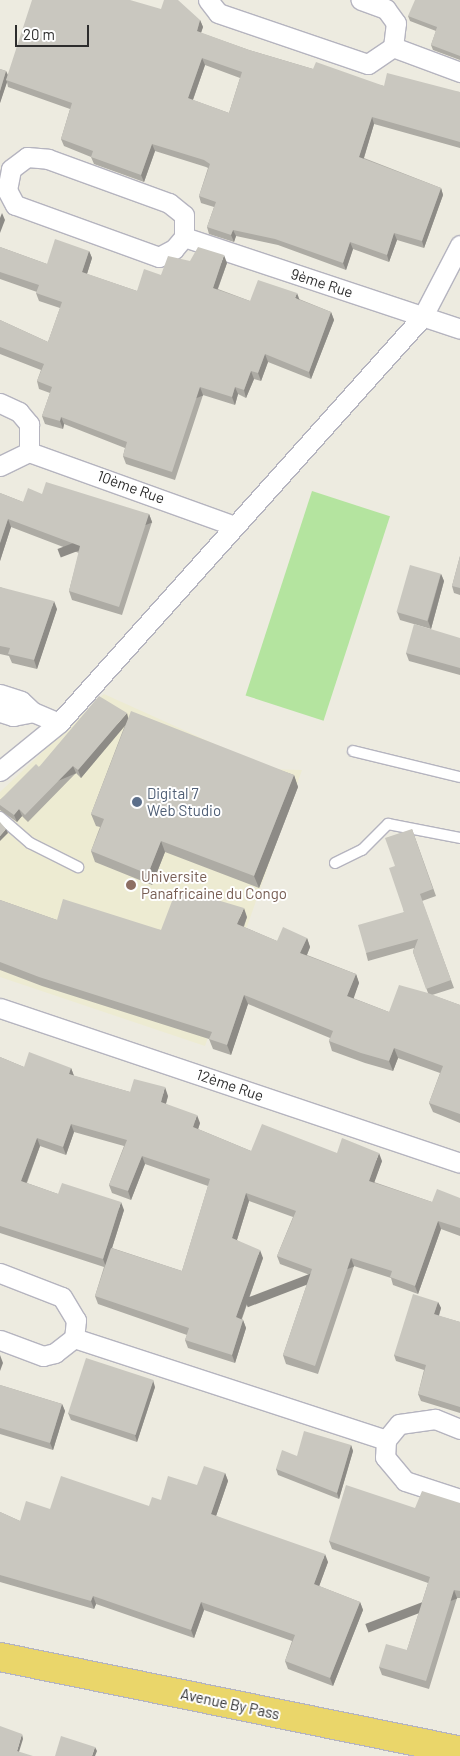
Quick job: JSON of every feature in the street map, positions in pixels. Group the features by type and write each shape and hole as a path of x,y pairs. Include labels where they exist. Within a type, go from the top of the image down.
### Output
{"highway":[{"name":"Avenue By Pass","path":"0,1657 460,1751"}],"street":[{"path":"208,0 218,13 368,64 393,47 396,23 386,9 361,0"},
{"path":"393,47 460,72"},
{"path":"27,157 48,159 170,202 184,215 184,237 174,249 159,257 15,205 7,190 6,168 27,157"},
{"name":"9ème Rue","path":"184,237 460,329"},
{"path":"0,771 59,723 232,525 423,316 460,245"},
{"path":"0,403 19,412 29,424 29,452 0,466"},
{"name":"10ème Rue","path":"29,452 232,525"},
{"path":"0,694 21,701 33,712 59,723"},
{"path":"0,712 13,716 33,712"},
{"name":"12ème Rue","path":"0,1008 460,1163"},
{"path":"0,1273 62,1298 76,1320 74,1338 65,1348 43,1356 0,1340"},
{"path":"74,1338 386,1440"},
{"path":"460,1429 435,1419 416,1420 399,1424 386,1440 385,1457 405,1481 460,1499"}],"lane":[{"path":"353,751 460,777"},
{"path":"0,817 30,842 78,867"},
{"path":"334,863 362,850 388,824 460,838"}],"shaded area":[{"name":"Universite Panafricaine du Congo","path":"104,694 270,769 302,770 205,1046 0,977 0,792"}],"green space":[{"path":"312,491 390,516 324,721 246,695"}],"building":[{"path":"32,0 130,0 161,9 164,0 178,0 200,20 197,31 249,50 313,69 316,62 384,86 387,73 460,92 460,142 372,117 359,157 441,188 422,241 394,233 387,255 350,242 343,263 275,239 233,230 231,235 207,227 216,202 199,196 210,164 204,160 152,144 141,175 91,157 93,151 61,139 72,103 6,80","holes":["202,58 242,72 229,113 188,98"]},
{"path":"415,0 460,0 460,56 431,45 437,27 408,16"},
{"path":"0,69 6,71 0,91"},
{"path":"55,239 89,251 82,272 137,291 144,269 161,275 168,256 190,261 198,247 224,255 213,288 250,301 258,280 297,293 295,298 331,312 309,372 265,354 258,373 251,371 244,390 235,387 232,397 200,387 172,472 123,456 127,442 61,417 60,421 42,416 52,387 37,381 44,364 0,347 0,320 48,342 62,302 36,293 39,285 0,272 0,247 47,264"},
{"path":"46,482 149,514 119,607 69,591 80,546 8,519 0,543 0,493 23,502 28,488 42,494"},
{"path":"460,556 460,588 452,586"},
{"path":"410,565 441,574 427,621 396,612"},
{"path":"0,587 54,601 34,660 8,654 10,648 0,646"},
{"path":"414,624 460,638 460,668 406,653"},
{"path":"99,696 127,713 78,770 73,766 25,815 19,809 14,815 0,805 0,800 36,764 39,767"},
{"path":"131,711 294,775 254,876 161,841 148,874 91,851 104,819 91,814"},
{"path":"0,822 6,829 0,836"},
{"path":"412,829 433,889 420,894 451,980 426,989 413,952 418,939 366,953 358,925 404,912 389,868 395,866 385,838"},
{"path":"177,888 244,908 237,924 277,941 283,927 307,938 300,953 356,974 347,996 389,1012 399,985 460,1005 460,1114 429,1103 443,1066 394,1048 389,1061 361,1053 329,1041 333,1031 244,995 227,1045 209,1039 212,1032 39,977 0,962 0,900 57,920 63,899 161,930"},
{"path":"29,1052 71,1068 69,1074 130,1092 134,1079 165,1087 161,1102 197,1115 193,1127 251,1151 262,1124 337,1153 342,1138 379,1153 369,1181 432,1202 437,1189 460,1198 460,1228 438,1221 415,1286 390,1277 392,1271 351,1258 315,1366 283,1355 312,1269 277,1256 296,1211 246,1193 232,1238 260,1250 236,1317 243,1320 232,1355 185,1340 189,1328 95,1296 111,1248 182,1271 210,1179 142,1156 128,1191 109,1185 127,1140 71,1124 63,1147 37,1138 21,1181 58,1194 62,1183 121,1202 103,1259 0,1226 0,1057 24,1067"},
{"path":"413,1294 438,1302 434,1314 460,1322 460,1407 418,1394 426,1365 394,1355"},
{"path":"86,1358 154,1380 136,1435 68,1413"},
{"path":"0,1385 62,1404 50,1443 0,1428"},
{"path":"304,1431 351,1445 337,1493 276,1469 282,1450 297,1456"},
{"path":"204,1466 225,1473 211,1514 325,1554 314,1584 360,1602 330,1678 285,1661 295,1635 201,1602 191,1630 93,1596 91,1601 0,1575 0,1512 20,1521 26,1501 50,1509 61,1476 149,1506 152,1497 161,1500 168,1476 197,1485"},
{"path":"346,1485 415,1508 422,1491 460,1503 460,1591 454,1590 426,1681 379,1667 386,1644 407,1650 430,1577 329,1541"},
{"path":"0,1726 22,1734 17,1751 33,1756 0,1756"},
{"path":"61,1736 95,1747 92,1756 55,1756"}],"place":[{"name":"Digital 7 Web Studio","path":"137,802"},
{"name":"Universite Panafricaine du Congo","path":"131,885"}]}
